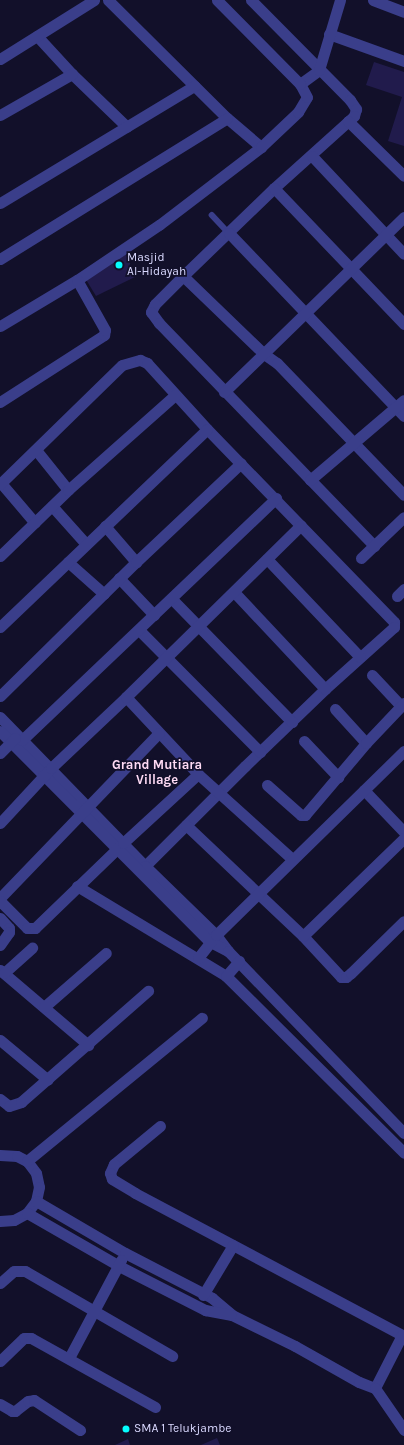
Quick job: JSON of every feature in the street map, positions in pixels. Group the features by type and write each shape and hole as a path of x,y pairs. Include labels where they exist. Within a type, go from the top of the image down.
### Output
{"street":[{"path":"0,59 94,0"},
{"path":"108,0 227,118 261,147"},
{"path":"0,326 78,280 159,225 261,147 298,112 307,97 300,84 217,0"},
{"path":"251,0 350,100 356,109 354,116 312,156 274,188 155,304 151,312 159,324 374,546"},
{"path":"300,84 319,70 340,0"},
{"path":"373,0 404,12"},
{"path":"329,34 404,61"},
{"path":"37,36 72,74 127,127"},
{"path":"0,116 72,74"},
{"path":"0,203 194,86"},
{"path":"0,259 227,118"},
{"path":"348,121 404,176"},
{"path":"312,156 404,254"},
{"path":"274,188 404,324"},
{"path":"224,392 306,314 404,217"},
{"path":"229,233 404,416"},
{"path":"183,276 264,354 277,363 404,495"},
{"path":"0,402 104,335 105,330 78,280"},
{"path":"35,523 1,483 122,364 140,360 147,363 207,429 276,498 394,622 394,626 325,689 218,792 145,866"},
{"path":"0,556 68,490 175,395"},
{"path":"310,480 404,400"},
{"path":"0,627 207,429"},
{"path":"36,450 68,490"},
{"path":"0,696 119,578 241,464"},
{"path":"0,753 139,630 276,498"},
{"path":"52,506 86,544"},
{"path":"361,558 404,517"},
{"path":"0,823 48,772 301,525"},
{"path":"104,526 136,562"},
{"path":"267,559 360,657"},
{"path":"68,562 104,594"},
{"path":"119,578 154,615"},
{"path":"234,592 325,689"},
{"path":"172,599 292,722"},
{"path":"139,630 165,658 260,752"},
{"path":"267,785 301,815 305,815 366,743 402,705 372,675"},
{"path":"126,697 198,774 292,859"},
{"path":"335,709 366,743"},
{"path":"0,717 17,739 120,846 213,939 239,961 404,1132"},
{"path":"0,731 17,739"},
{"path":"0,898 84,809 159,733"},
{"path":"304,741 338,777"},
{"path":"198,958 213,939 258,893 404,751"},
{"path":"0,901 27,928 33,930 77,886 198,774"},
{"path":"364,790 404,832"},
{"path":"186,826 258,893 341,977 346,977 404,921"},
{"path":"302,936 404,838"},
{"path":"120,846 145,866 213,939"},
{"path":"77,886 226,976 404,1153"},
{"path":"0,918 9,928 9,932 0,945"},
{"path":"32,948 2,972 88,1045"},
{"path":"44,1007 106,953"},
{"path":"226,976 239,961"},
{"path":"0,1099 9,1106 15,1105 48,1080 148,991"},
{"path":"27,1161 202,1018"},
{"path":"0,1040 48,1080"},
{"path":"160,1126 114,1164 110,1173 112,1179 403,1336 375,1388"},
{"path":"0,1155 17,1156 27,1161 36,1173 39,1187 36,1201 27,1213 14,1220 0,1220"},
{"path":"36,1201 125,1253 203,1295 212,1298 232,1315 295,1346 359,1382 375,1388 404,1430"},
{"path":"27,1213 118,1266 205,1310 232,1315"},
{"path":"203,1295 233,1245"},
{"path":"69,1358 125,1253"},
{"path":"0,1283 14,1271 25,1272 172,1356"},
{"path":"0,1361 24,1338 28,1337 69,1358 155,1407"},
{"path":"0,1404 12,1412 34,1400 80,1430"}],"lane":[{"path":"212,215 229,233"}],"building":[{"path":"374,62 404,72 404,146 388,141 402,97 366,85"},
{"name":"Masjid Al-Hidayah","path":"125,253 137,276 96,296 85,278"},
{"path":"217,1438 220,1445 201,1445"},
{"path":"128,1439 130,1445 115,1445"}],"place":[{"name":"Masjid Al-Hidayah","path":"119,265"},
{"name":"SMA 1 Telukjambe","path":"126,1429"}],"district":[{"name":"Grand Mutiara Village","path":"157,774"}]}
